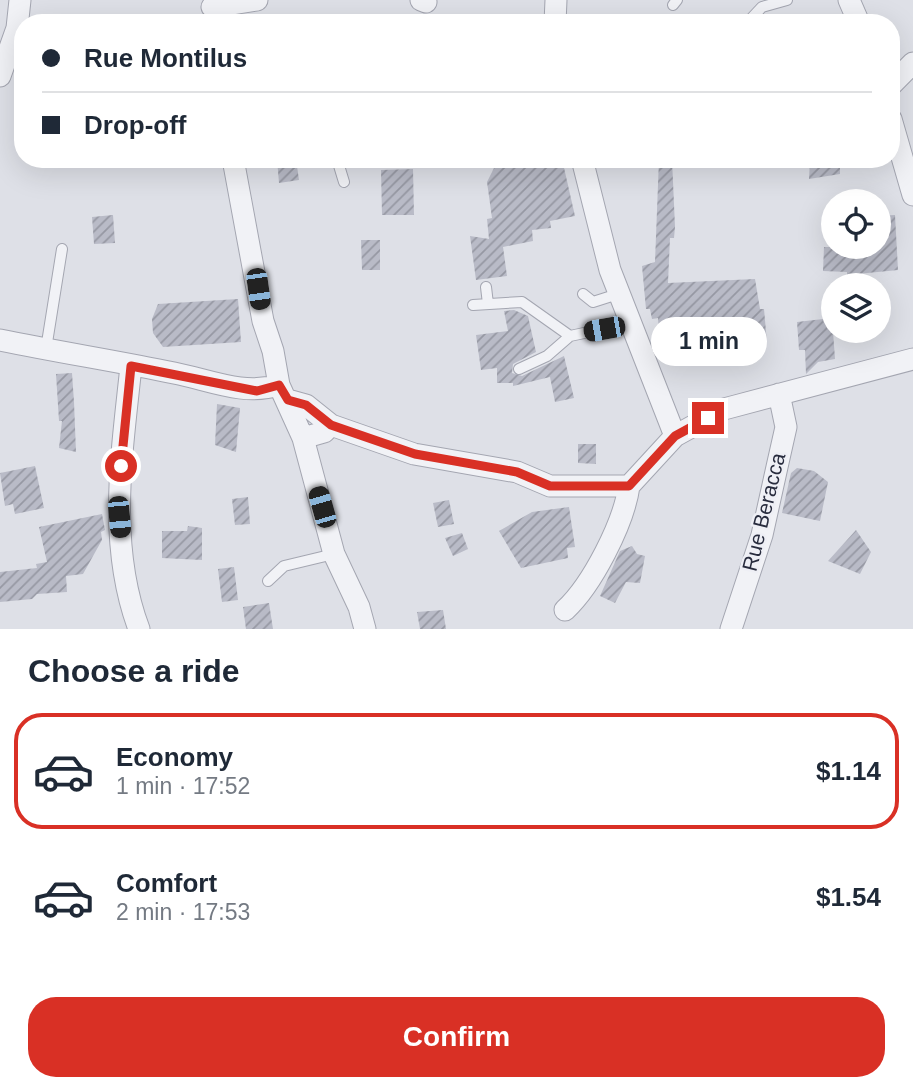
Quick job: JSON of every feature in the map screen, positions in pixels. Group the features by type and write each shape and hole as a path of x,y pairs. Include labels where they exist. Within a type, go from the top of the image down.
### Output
{"street":[{"path":"213,10 257,0"},
{"path":"0,76 14,34"},
{"path":"900,76 913,63"},
{"path":"900,147 911,182"},
{"path":"235,168 263,321 284,392 303,438 334,554 359,607 365,629"},
{"path":"584,168 618,294 675,436"},
{"path":"0,340 257,391 284,392 331,425 415,454 517,472 550,486 629,486"},
{"path":"565,610 579,596 608,545 628,498 629,486 675,436 724,409 913,359"},
{"path":"131,366 119,517 127,588 139,629"},
{"name":"Rue Beracca","path":"731,629 762,535 778,467 786,427 779,394"},
{"path":"303,438 324,432 331,425"}],"lane":[{"path":"755,14 762,7 788,0"},
{"path":"340,168 344,182"},
{"path":"46,349 62,248"},
{"path":"486,287 488,304"},
{"path":"583,294 593,302 618,294"},
{"path":"473,305 522,302 570,336"},
{"path":"519,369 547,356 570,336 631,323"},
{"path":"268,581 284,566 334,554"}],"building":[{"path":"278,168 297,168 299,180 279,183"},
{"path":"494,168 564,168 575,216 550,221 551,228 532,230 533,241 503,247 507,276 476,280 470,236 489,239 487,219 492,218 487,182"},
{"path":"659,168 672,168 675,227 674,238 670,238 668,283 755,279 760,309 764,309 767,343 754,344 750,359 731,360 724,325 659,332 658,318 652,319 650,309 646,309 642,266 655,262"},
{"path":"810,168 840,168 840,174 809,179"},
{"path":"413,169 414,215 382,215 381,170"},
{"path":"113,215 115,243 94,244 92,217"},
{"path":"891,215 895,215 898,270 867,273 823,271 824,259 891,259"},
{"path":"361,240 380,240 380,270 362,270"},
{"path":"238,299 241,342 163,347 153,333 152,319 158,304"},
{"path":"514,310 528,316 536,352 513,364 512,373 522,376 564,356 574,398 555,402 550,377 513,386 513,383 497,383 497,368 481,370 476,335 508,331 504,311"},
{"path":"821,319 821,343 834,343 835,359 818,362 806,374 805,350 799,350 797,322"},
{"path":"72,373 76,452 59,448 62,421 59,421 56,374"},
{"path":"217,404 240,408 236,452 215,445"},
{"path":"578,444 596,444 596,464 578,463"},
{"path":"35,466 44,508 15,514 13,504 5,506 0,473"},
{"path":"797,468 814,471 828,482 820,521 782,513 791,473"},
{"path":"248,497 250,524 235,525 232,499"},
{"path":"449,500 454,524 438,527 433,503"},
{"path":"569,507 575,547 567,548 568,558 521,568 499,531 532,512"},
{"path":"102,514 105,530 101,532 102,540 83,574 66,576 67,592 37,594 32,599 0,602 0,572 37,568 36,564 47,562 39,527"},
{"path":"188,526 202,528 202,560 162,558 162,531 187,531"},
{"path":"856,530 871,552 860,574 828,561"},
{"path":"462,533 468,549 453,556 445,538"},
{"path":"632,546 637,554 645,556 640,583 626,582 615,603 600,596 620,551"},
{"path":"234,567 238,600 222,602 218,569"},
{"path":"269,603 273,629 246,629 243,607"},
{"path":"443,610 446,629 420,629 417,612"}],"route":[{"path":"121,466 131,366 257,391 279,385 288,400 306,405 331,425 345,427 361,436 415,454 517,472 550,486 629,486 675,436 708,418"}]}
